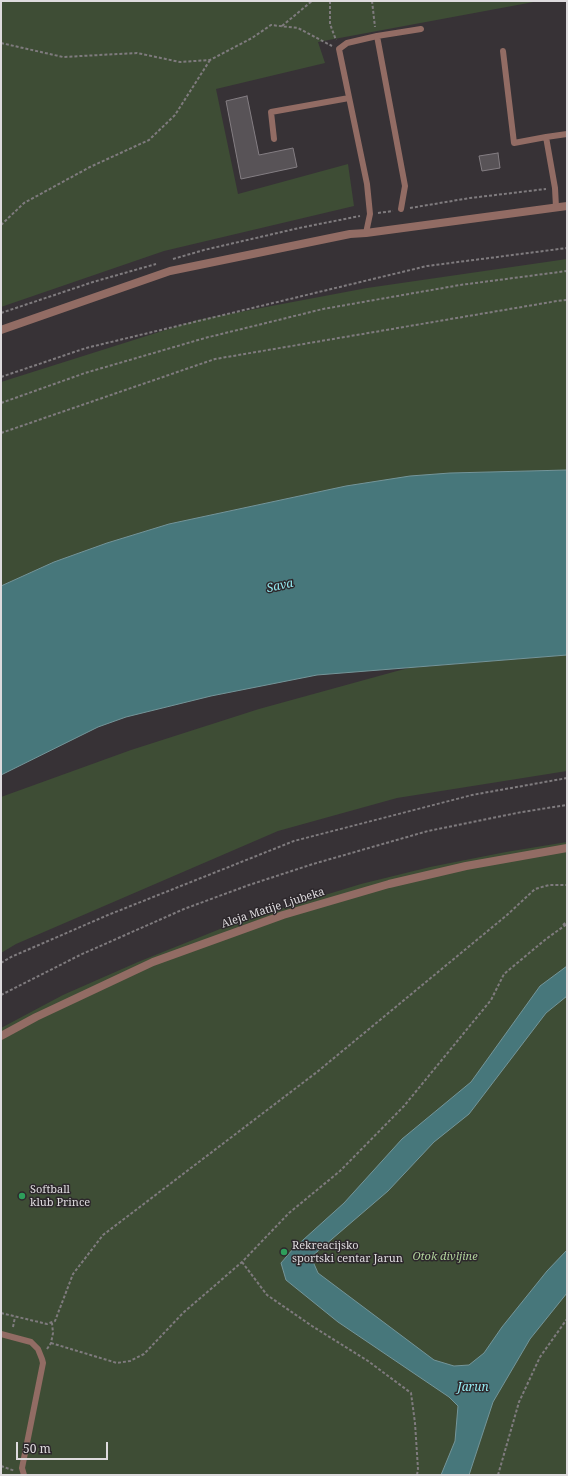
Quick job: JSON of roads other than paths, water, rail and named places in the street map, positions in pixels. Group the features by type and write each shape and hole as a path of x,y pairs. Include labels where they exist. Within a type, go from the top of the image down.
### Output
{"street":[{"path":"1,330 170,271 350,234 366,234 567,206"},
{"name":"Aleja Matije Ljubeka","path":"1,1036 36,1017 153,962 283,915 389,884 466,866 567,848"}],"lane":[{"path":"366,234 370,214 368,191 339,49 346,43 376,36 421,29"},
{"path":"376,36 405,186 401,209"},
{"path":"503,51 514,142 567,134"},
{"path":"274,139 270,112 349,98"},
{"path":"546,138 555,188 556,207"},
{"path":"1,1334 31,1342 36,1346 41,1354 43,1363 22,1468 23,1474"}],"water":[{"name":"Sava","path":"567,470 567,655 317,675 211,696 126,717 98,727 1,775 1,586 54,562 107,543 169,524 346,486 410,476 450,473"},
{"name":"Jarun","path":"567,966 567,996 546,1013 469,1114 434,1142 388,1191 311,1257 318,1273 434,1360 454,1366 469,1365 484,1353 502,1327 547,1271 567,1250 567,1293 530,1339 493,1402 469,1475 441,1475 455,1441 458,1406 449,1397 338,1322 286,1280 281,1263 293,1249 344,1203 402,1139 471,1082 540,986"}],"place":[{"name":"Softball klub Prince","path":"22,1196"},
{"name":"Rekreacijsko sportski centar Jarun","path":"284,1252"}],"park label":[{"name":"Otok divljine","path":"445,1257"}]}
